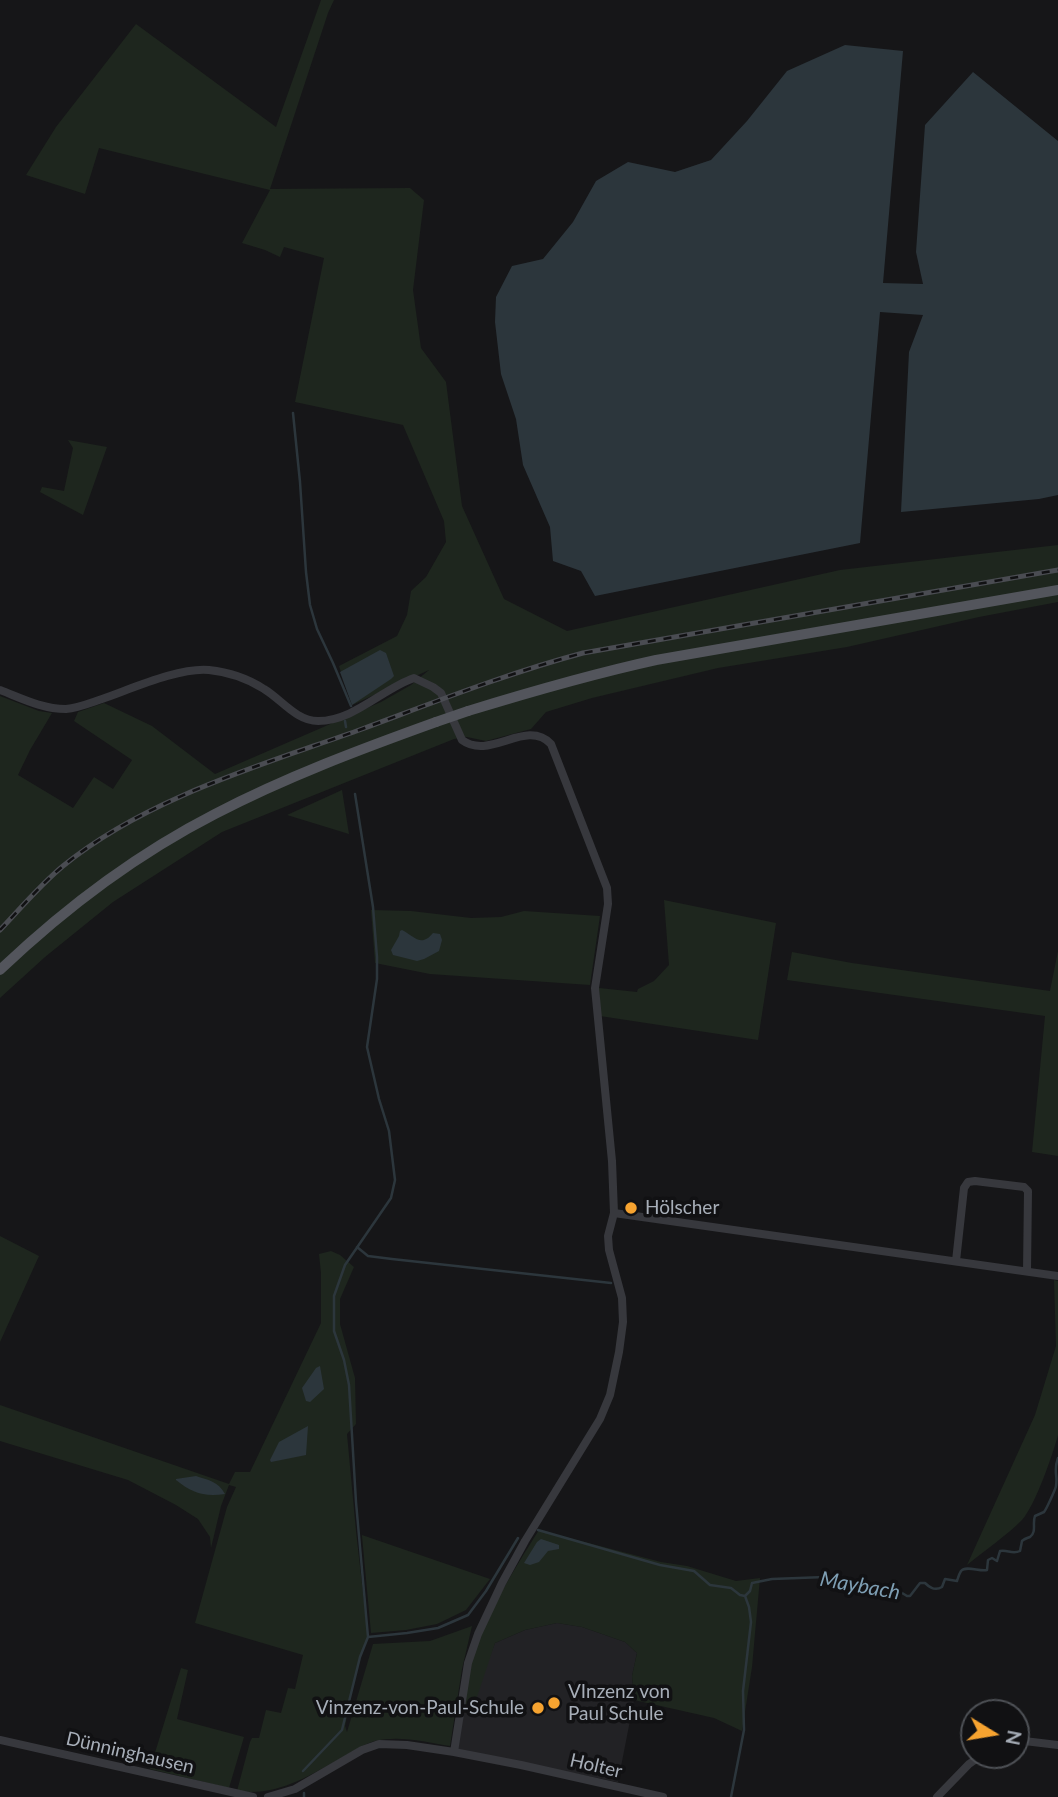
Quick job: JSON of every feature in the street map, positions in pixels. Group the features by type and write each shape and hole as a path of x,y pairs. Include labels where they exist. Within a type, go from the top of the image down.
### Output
{"main road":[{"path":"0,970 69,908 107,879 213,814 303,773 436,722 548,686 656,660 1058,590"}],"street":[{"path":"0,690 47,707 74,708 178,673 209,670 230,673 248,680 273,695 299,716 318,721 329,720 352,711 396,685 414,678 442,693 465,743 484,747 528,734 545,737 551,744 607,888 608,904 595,988 612,1161 614,1213 608,1243 622,1298 623,1322 610,1395 590,1437 525,1541 478,1634 468,1663 454,1752 379,1744 362,1750 295,1789 268,1797"},
{"path":"956,1261 964,1188 968,1182 1024,1187 1028,1191 1027,1271"},
{"path":"614,1213 1058,1276"},
{"name":"Dünninghausen","path":"0,1740 253,1797"},
{"path":"1030,1742 1058,1745"},
{"name":"Holter","path":"454,1752 663,1797"},
{"path":"937,1797 965,1769"}],"shaded area":[{"path":"321,0 334,0 270,189 410,188 424,200 413,290 421,348 446,382 462,506 504,599 567,631 840,570 1058,545 1058,602 847,647 718,668 592,698 546,712 531,729 486,741 467,737 454,739 222,832 113,902 45,957 0,998 0,696 39,711 52,713 18,775 73,808 94,777 113,789 132,760 74,721 78,712 104,703 152,726 215,774 381,702 411,685 429,670 352,705 339,666 397,636 407,615 411,591 426,577 446,542 444,521 403,425 295,402 324,258 284,247 280,257 242,243 270,190 99,148 85,194 26,175 56,127 136,24 276,127"},
{"path":"845,45 903,51 883,283 923,284 916,252 925,125 973,72 1058,141 1058,495 901,512 909,352 923,315 880,312 860,543 595,596 581,571 553,561 550,527 523,465 516,419 501,374 495,322 496,297 512,266 543,259 573,222 596,181 628,162 675,172 711,160 787,71"},
{"path":"68,440 107,447 83,515 40,492 42,487 64,491 73,448"},
{"path":"380,650 386,653 394,676 352,705 340,672"},
{"path":"342,790 349,834 287,815"},
{"path":"664,900 776,923 758,1040 600,1016 599,988 637,992 654,981 669,965"},
{"path":"371,910 411,911 471,918 501,917 524,911 600,916 590,985 430,974 375,963"},
{"path":"402,930 421,940 433,933 440,934 442,940 439,951 417,961 393,955 391,950"},
{"path":"1058,951 1058,1156 1032,1152 1045,1016 787,980 792,952 1050,991"},
{"path":"0,1236 39,1256 0,1342"},
{"path":"331,1251 354,1267 340,1299 340,1324 355,1378 356,1424 347,1434 368,1637 357,1667 345,1726 347,1732 373,1644 430,1641 472,1626 450,1746 384,1739 362,1746 292,1784 265,1791 237,1791 250,1742 252,1738 259,1738 266,1710 281,1713 288,1688 295,1689 303,1655 195,1623 227,1507 236,1487 229,1485 211,1548 210,1537 198,1519 128,1480 0,1441 0,1405 229,1484 235,1472 250,1472 321,1323 319,1254"},
{"path":"1054,1280 1058,1281 1056,1444 1043,1479 1022,1520 967,1565 1035,1415 1056,1346"},
{"path":"320,1366 324,1389 310,1402 306,1401 302,1388"},
{"path":"308,1426 306,1455 271,1462 279,1442"},
{"path":"196,1476 216,1484 225,1494 199,1493 176,1480"},
{"path":"539,1530 661,1562 687,1566 736,1581 760,1578 752,1667 742,1731 714,1718 634,1700 632,1676 637,1653 625,1642 582,1627 557,1623 525,1630 495,1643 474,1706 468,1712 464,1710 469,1672 480,1636 508,1581"},
{"path":"362,1535 490,1579 466,1610 437,1624 371,1633"},
{"path":"541,1539 559,1545 559,1549 548,1551 539,1562 530,1565 524,1563 537,1542"},
{"name":"VInzenz von Paul Schule","path":"557,1623 582,1627 625,1642 637,1653 632,1676 634,1700 618,1782 457,1750 464,1710 495,1643 525,1630"},
{"path":"181,1668 188,1670 177,1719 244,1737 229,1788 150,1769"}],"waterway":[{"path":"293,413 310,605 317,629 351,706"},
{"path":"345,721 346,727"},
{"path":"355,794 373,907 377,957 377,979 367,1047 389,1131 395,1180 391,1198 345,1265 334,1296 334,1331 349,1385 368,1637"},
{"path":"357,1247 368,1256 611,1283"},
{"name":"Maybach","path":"538,1530 660,1565 694,1571 710,1585 731,1588 745,1596 752,1583 772,1579 825,1577 875,1588 894,1588 910,1596 920,1583 939,1588 945,1579 957,1581 963,1569 987,1570 988,1560 992,1558 997,1561 1000,1551 1020,1551 1022,1541 1033,1533 1035,1516 1044,1512 1054,1491 1058,1458"},
{"name":"Maybach","path":"303,1771 342,1730 360,1657 368,1637 438,1628 468,1615 518,1538"},
{"path":"731,1797 744,1730 743,1691 751,1622 745,1596"}],"railway":[{"path":"0,930 63,866 96,842 168,802 245,770 499,679 583,653 1058,570"}],"place":[{"name":"Hölscher","path":"631,1208"},
{"name":"VInzenz von Paul Schule","path":"554,1703"},
{"name":"Vinzenz-von-Paul-Schule","path":"538,1708"}]}
